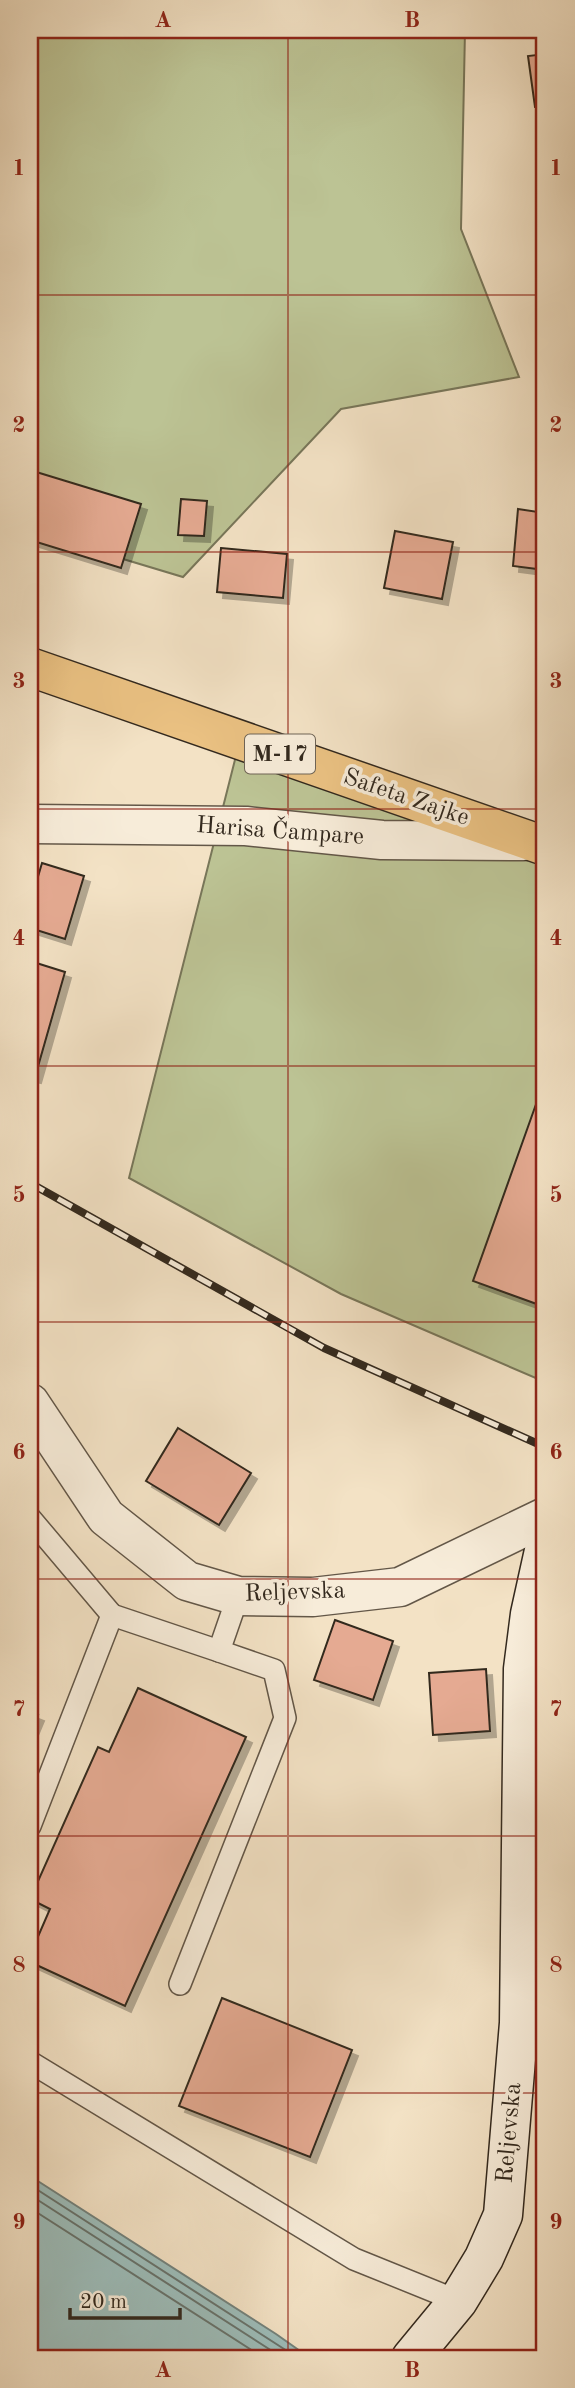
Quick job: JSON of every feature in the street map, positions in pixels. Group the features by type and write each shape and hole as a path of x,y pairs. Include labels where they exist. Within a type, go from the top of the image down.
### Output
{"main road":[{"name":"Safeta Zajke","path":"30,667 538,844"}],"street":[{"name":"Harisa Čampare","path":"30,824 246,825 383,840 538,844"},
{"name":"Reljevska","path":"30,1403 106,1517 187,1581 238,1597 313,1597 400,1587 545,1517"},
{"name":"Reljevska","path":"414,2354 458,2301 484,2258 503,2215 519,2023 523,1669 538,1615 545,1546"}],"lane":[{"path":"30,1518 112,1615 274,1670 285,1718 180,1984"},
{"path":"219,1651 238,1597"},
{"path":"30,1826 112,1615"},
{"path":"30,2062 354,2259 458,2301"}],"green space":[{"path":"30,30 465,30 461,229 519,377 341,409 183,577 30,531"},
{"path":"240,740 545,846 545,1382 341,1294 129,1178"}],"water":[{"path":"30,2176 310,2358 48,2358 30,2344"}],"building":[{"path":"545,54 545,106 535,107 528,56"},
{"path":"33,471 141,504 121,568 30,540 30,481"},
{"path":"181,499 207,501 204,536 178,535"},
{"path":"518,509 545,513 545,570 513,566"},
{"path":"395,531 453,542 442,599 384,588"},
{"path":"221,548 287,554 283,598 217,592"},
{"path":"42,863 84,876 65,939 30,928 30,904"},
{"path":"30,961 65,972 35,1077 30,1076"},
{"path":"545,1079 545,1307 473,1281"},
{"path":"178,1428 251,1473 219,1525 146,1481"},
{"path":"335,1620 393,1641 373,1700 314,1680"},
{"path":"486,1669 490,1731 433,1735 429,1673"},
{"path":"138,1688 246,1737 125,2006 30,1962 30,1955 50,1909 30,1899 98,1747 109,1752"},
{"path":"30,1712 38,1715 30,1734"},
{"path":"222,1998 352,2050 310,2157 179,2106"}],"railway":[{"path":"30,1183 324,1348 545,1447"}]}
